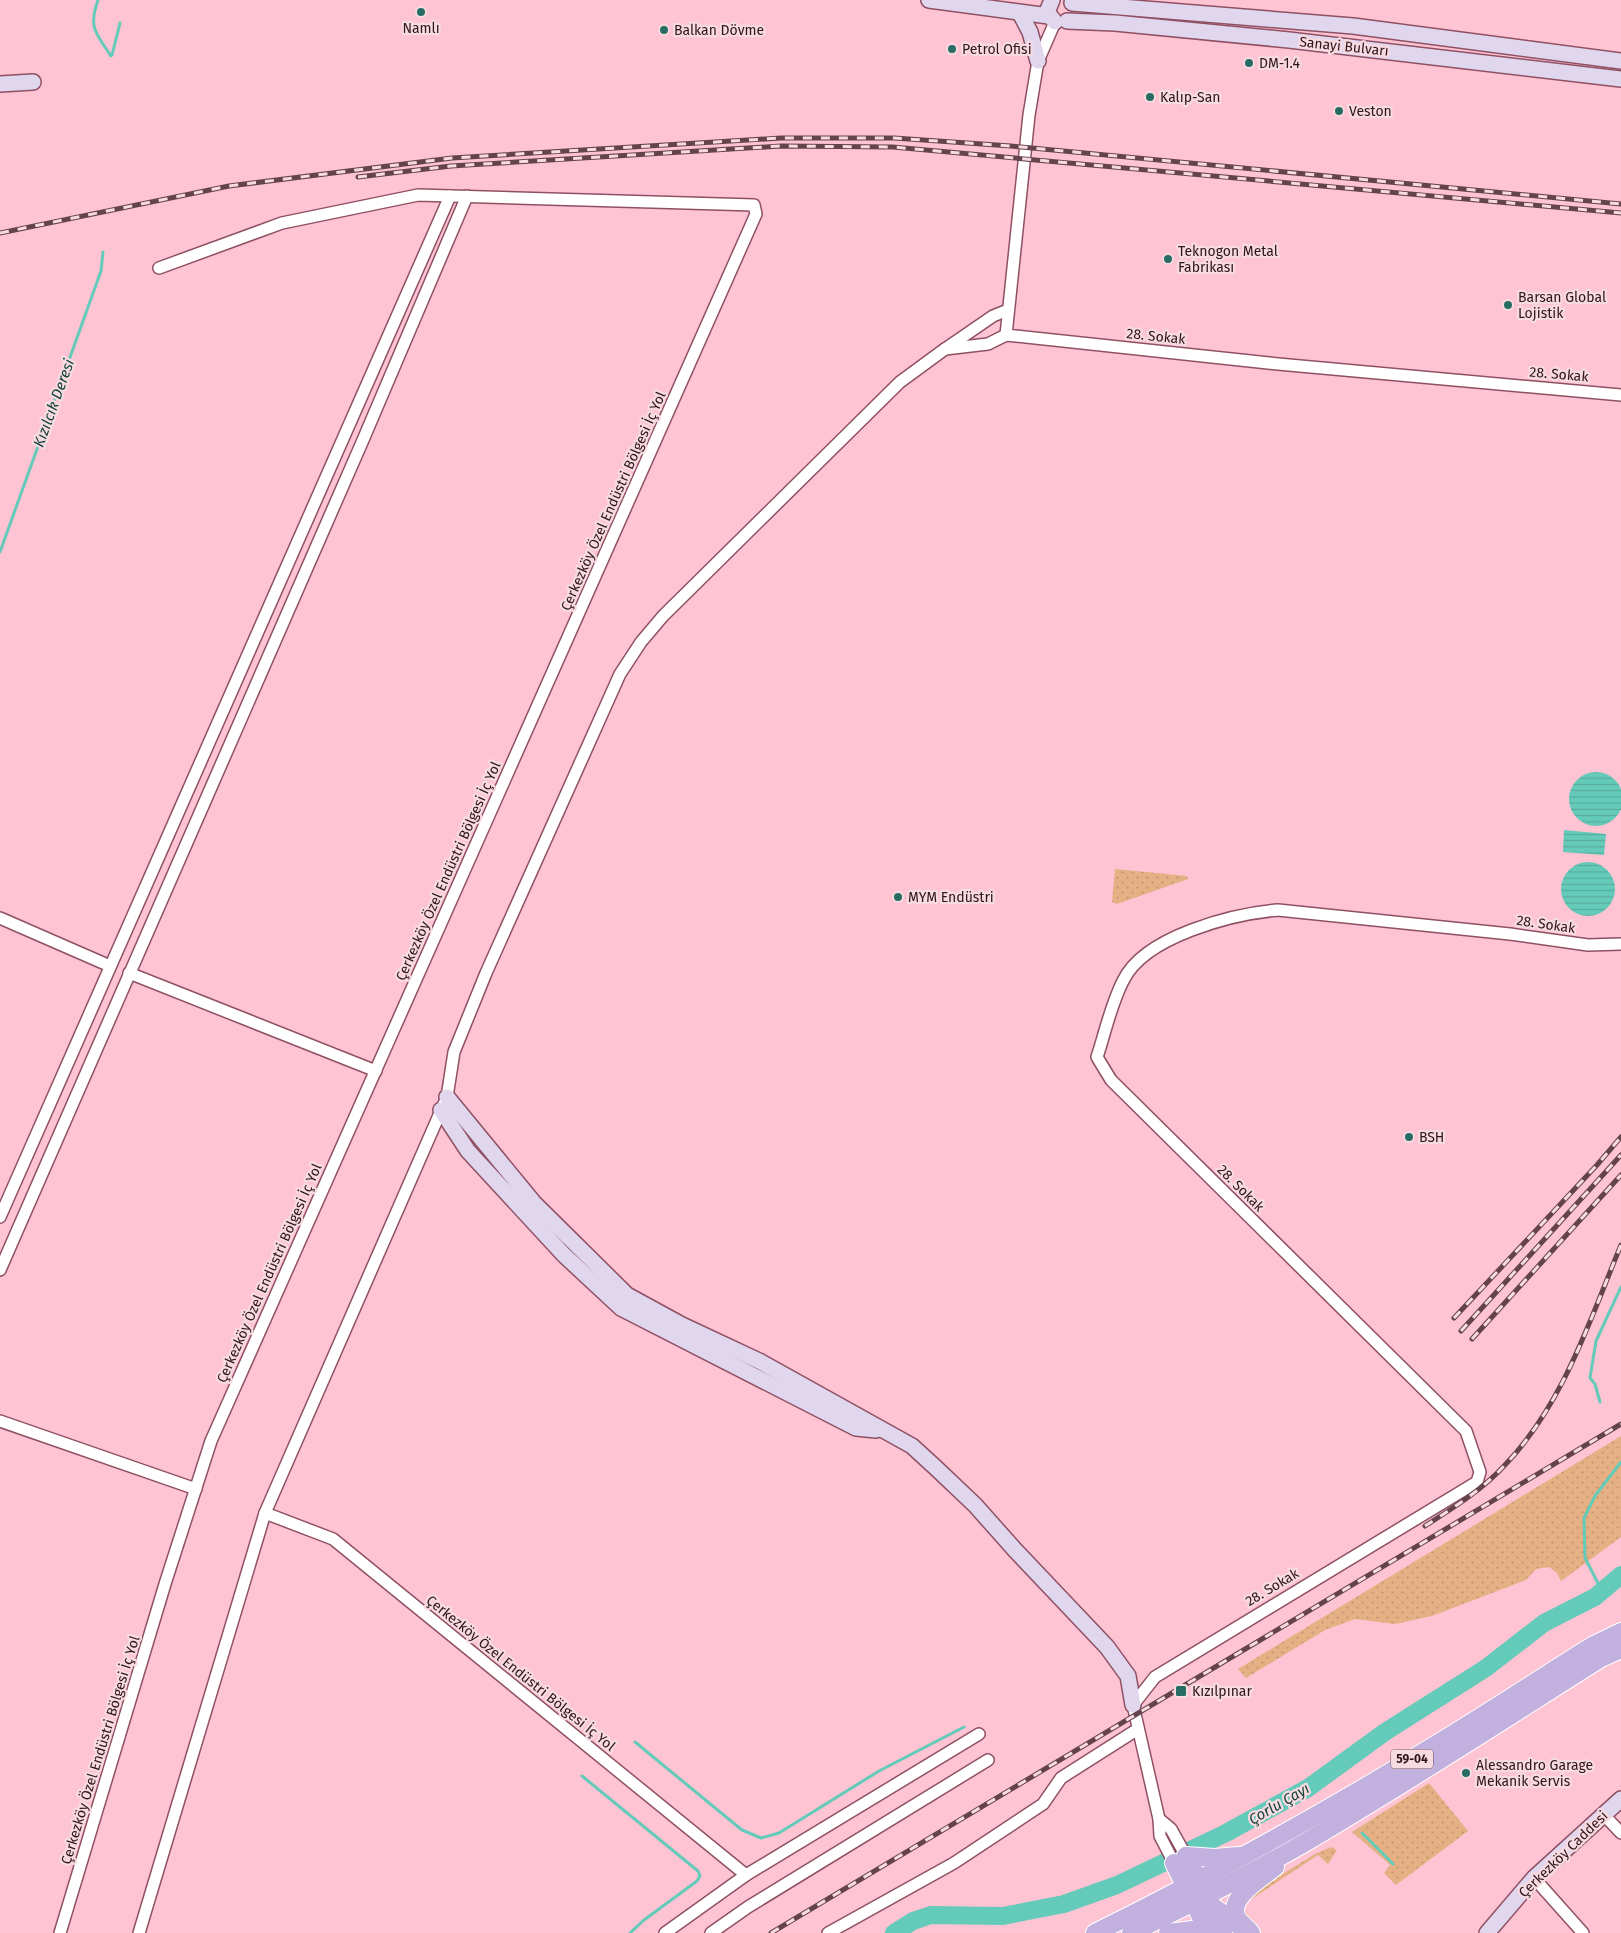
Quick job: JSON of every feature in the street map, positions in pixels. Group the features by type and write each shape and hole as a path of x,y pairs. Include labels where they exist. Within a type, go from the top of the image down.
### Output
{"main road":[{"name":"Sanayi Bulvarı","path":"929,0 1057,20 1115,23 1289,40 1621,79"},
{"path":"1052,0 1047,7 1057,20 1072,15 1070,2"},
{"name":"Sanayi Bulvarı","path":"1070,2 1353,26 1621,62"},
{"path":"1020,13 1030,32 1038,61"},
{"path":"0,84 33,82"},
{"path":"444,1104 534,1203 627,1296 682,1325 761,1362 912,1446 975,1505 1014,1550 1108,1647 1128,1676 1133,1705"},
{"name":"59-04","path":"1131,1933 1196,1892 1245,1856 1430,1749 1594,1645 1621,1632"},
{"name":"59-04","path":"1096,1933 1146,1908 1196,1892 1304,1843 1446,1757 1601,1658 1621,1649"},
{"name":"Çerkezköy Caddesi","path":"1487,1933 1534,1878 1621,1799"},
{"path":"1250,1933 1237,1917 1235,1909 1237,1900 1304,1843"},
{"path":"1180,1859 1245,1856"},
{"path":"1180,1859 1196,1892 1201,1917 1223,1933"},
{"path":"1146,1908 1169,1881 1180,1859"},
{"path":"1196,1892 1250,1933"},
{"path":"1168,1933 1194,1929 1216,1933"}],"street":[{"path":"945,349 988,344 1006,335 1028,115 1038,61 1057,20"},
{"name":"Çerkezköy Özel Endüstri Bölgesi İç Yol","path":"60,1933 211,1441 756,214 754,205 418,195 282,223 159,268"},
{"path":"0,1217 450,196"},
{"path":"0,1270 363,440 467,196"},
{"path":"139,1933 265,1514 444,1104 454,1052 486,973 620,674 641,642 663,616 900,382 993,316 1008,310"},
{"name":"28. Sokak","path":"1006,335 1278,364 1621,394"},
{"name":"28. Sokak","path":"1133,1705 1155,1677 1478,1482 1480,1472 1466,1431 1111,1080 1097,1057 1123,980 1135,964 1160,945 1200,926 1252,912 1278,910 1510,934 1588,945 1621,944"},
{"path":"0,918 110,966"},
{"path":"129,973 376,1071"},
{"path":"0,1420 196,1489"},
{"name":"Çerkezköy Özel Endüstri Bölgesi İç Yol","path":"265,1514 333,1539 746,1876"},
{"path":"1133,1705 1159,1819 1160,1836 1180,1859"},
{"path":"828,1933 954,1863 1043,1804 1060,1778 1138,1729"},
{"path":"665,1933 746,1876 979,1734"},
{"path":"711,1933 748,1907 988,1760"},
{"path":"1604,1815 1621,1833"},
{"path":"1159,1819 1171,1830 1180,1859"},
{"path":"1534,1878 1583,1933"}],"shaded area":[{"path":"1596,772 1606,774 1615,780 1621,789 1623,799 1621,809 1615,818 1606,824 1596,826 1586,824 1577,818 1571,809 1569,799 1571,789 1577,780 1586,774"},
{"path":"1564,830 1606,834 1604,855 1563,852"},
{"path":"1583,862 1593,862 1603,866 1611,874 1615,889 1611,904 1603,912 1593,916 1583,916 1573,912 1565,904 1561,894 1561,884 1565,874 1573,866"},
{"path":"1115,869 1187,876 1188,879 1117,904 1112,902"},
{"path":"1621,1436 1621,1537 1561,1581 1557,1573 1549,1567 1536,1569 1526,1580 1432,1616 1395,1624 1355,1619 1325,1630 1246,1678 1238,1669"},
{"path":"1429,1783 1468,1831 1396,1885 1384,1873 1390,1865 1352,1832"},
{"path":"1331,1847 1337,1850 1328,1864 1318,1855 1241,1906 1251,1919 1245,1924 1237,1902 1315,1854"}],"waterway":[{"path":"98,0 94,17 95,30 111,56"},
{"name":"Kızılcık Deresi","path":"112,55 120,23"},
{"name":"Kızılcık Deresi","path":"0,552 101,271 103,252"},
{"path":"1600,1402 1595,1384 1590,1378 1596,1341 1621,1287"},
{"path":"1602,1591 1585,1558 1584,1518 1595,1496 1621,1462"},
{"name":"Çorlu Çayı","path":"894,1933 913,1921 931,1915 1003,1916 1064,1904 1117,1885 1226,1833 1308,1788 1385,1732 1486,1668 1544,1623 1595,1597 1621,1575"},
{"path":"635,1742 742,1830 761,1838 779,1833 879,1771 964,1727"},
{"path":"582,1776 698,1871 700,1876 697,1881 644,1920 630,1933"},
{"path":"1362,1833 1393,1864"}],"railway":[{"path":"0,233 229,186 452,158 781,138 894,138 1011,146 1621,204"},
{"path":"358,177 451,166 781,146 893,147 1621,213"},
{"path":"1454,1318 1621,1137"},
{"path":"1461,1331 1621,1155"},
{"path":"1472,1339 1621,1175"},
{"path":"1425,1526 1467,1498 1495,1475 1525,1442 1543,1417 1573,1362 1621,1245"},
{"path":"771,1933 1621,1424"}],"place":[{"name":"Namlı","path":"421,12"},
{"name":"Balkan Dövme","path":"664,30"},
{"name":"Petrol Ofisi","path":"952,49"},
{"name":"DM-1.4","path":"1249,63"},
{"name":"Kalıp-San","path":"1150,97"},
{"name":"Veston","path":"1339,111"},
{"name":"Teknogon Metal Fabrikası","path":"1168,259"},
{"name":"Barsan Global Lojistik","path":"1508,305"},
{"name":"MYM Endüstri","path":"898,897"},
{"name":"BSH","path":"1409,1137"},
{"name":"Kızılpınar","path":"1181,1691"},
{"name":"Alessandro Garage Mekanik Servis","path":"1466,1773"}]}
